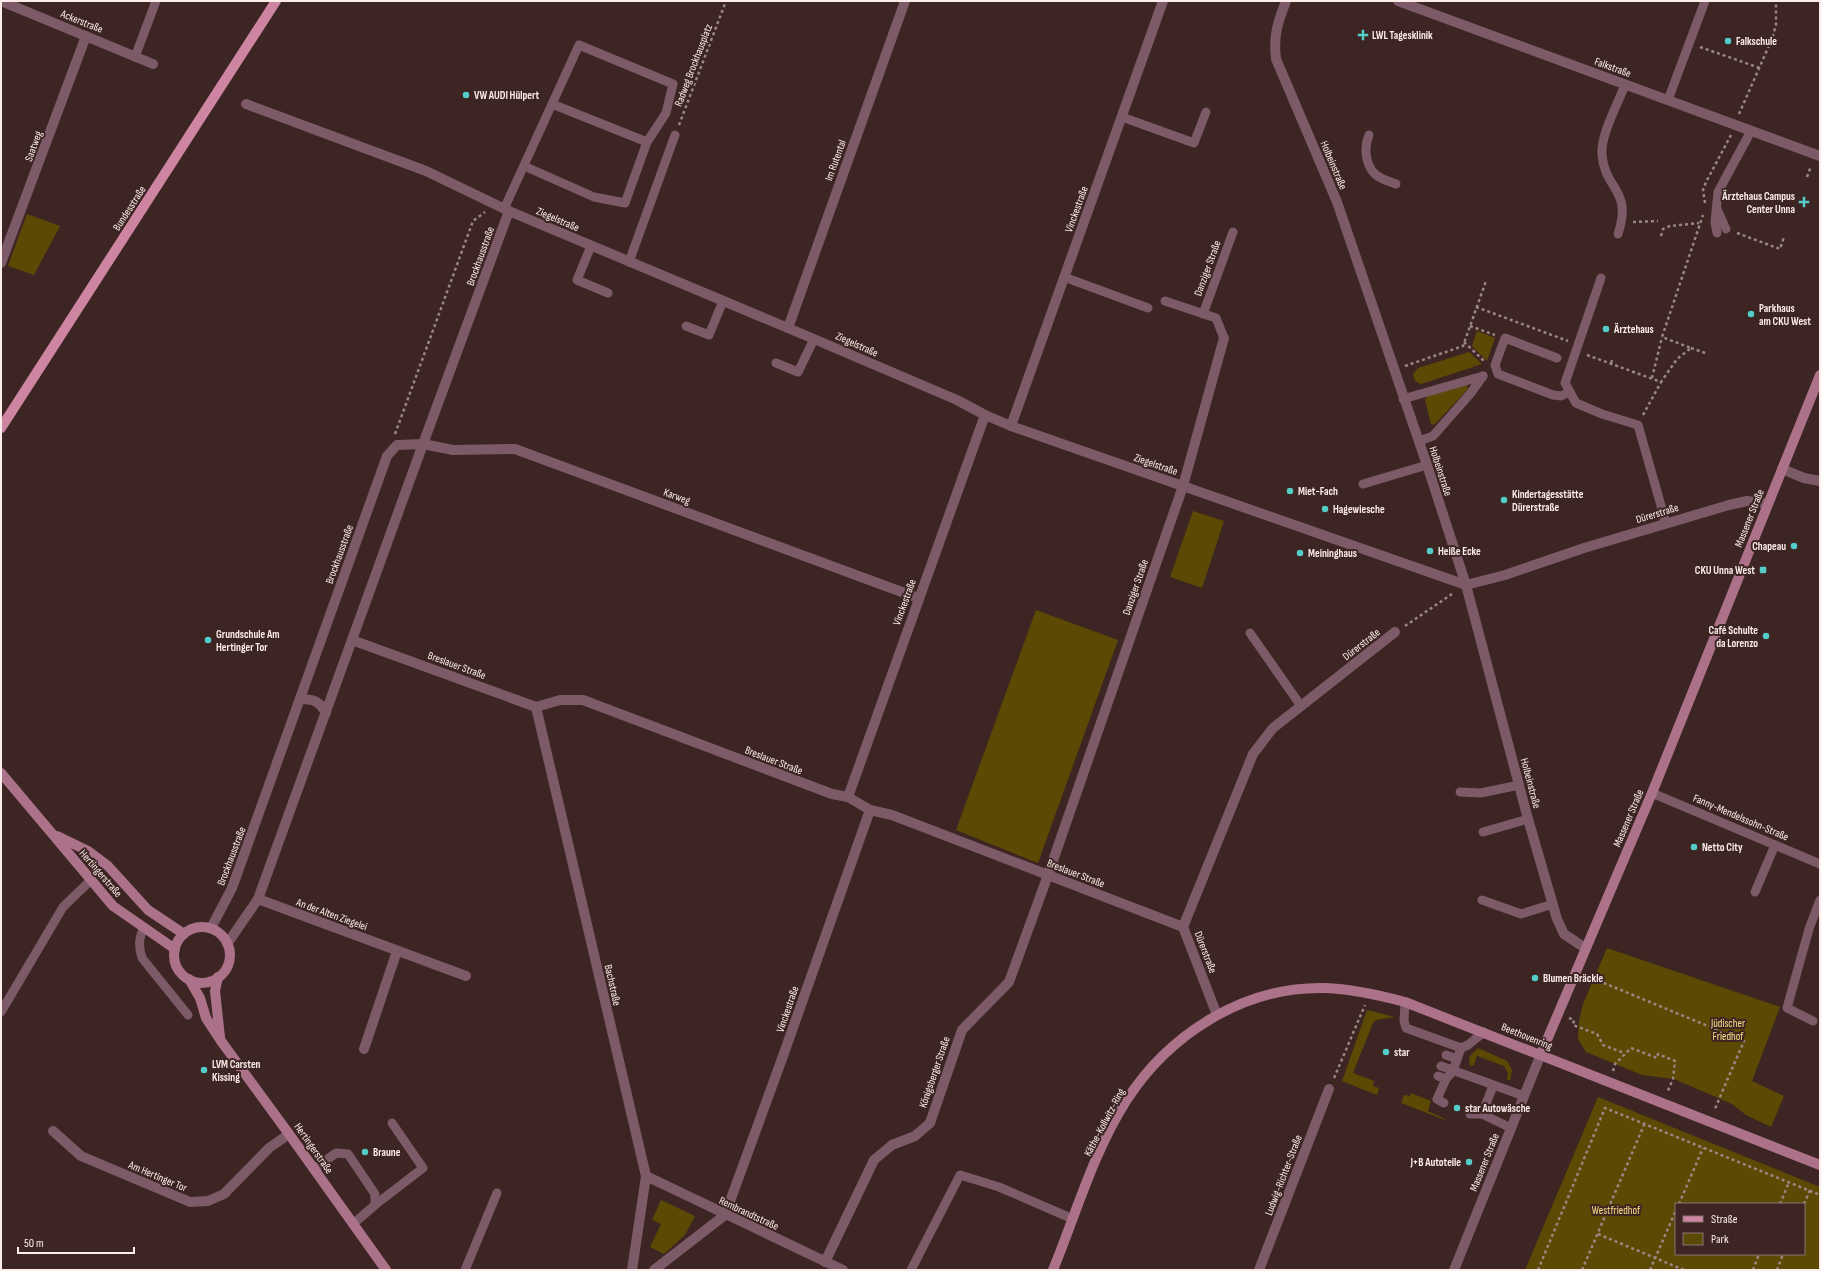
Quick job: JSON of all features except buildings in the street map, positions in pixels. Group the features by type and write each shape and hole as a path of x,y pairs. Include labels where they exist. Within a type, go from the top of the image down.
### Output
{"main road":[{"name":"Bundesstraße","path":"1,428 276,1"},
{"name":"Massener Straße","path":"1541,1054 1652,793 1820,375"},
{"name":"Hertingerstraße","path":"1,773 53,834 90,881 113,906 175,949 174,958 177,966 182,974 188,979 200,998 206,1018 221,1041 386,1270"},
{"name":"Hertingerstraße","path":"53,834 88,851 108,866 148,910 184,934"},
{"path":"175,949 184,934 200,927 211,928 222,936 228,944"},
{"name":"Hertingerstraße","path":"221,1041 215,991 218,977 225,970 228,962 230,953 228,944"},
{"path":"188,979 204,982 218,977"},
{"name":"Beethovenring","path":"1217,1015 1242,1004 1284,992 1324,988 1370,993 1405,1002 1484,1032 1820,1166"},
{"name":"Käthe-Kollwitz-Ring","path":"1053,1270 1100,1152 1126,1101 1140,1080 1157,1060 1177,1042 1217,1015"}],"street":[{"name":"Ackerstraße","path":"1,1 153,64"},
{"name":"Im Rutental","path":"788,328 905,1"},
{"name":"Vinckestraße","path":"1011,426 1163,1"},
{"name":"Holbeinstraße","path":"1286,1 1276,27 1274,43 1276,59 1337,202 1393,370 1427,465 1466,585 1528,819 1557,919 1564,934 1585,948"},
{"name":"Falkstraße","path":"1398,1 1820,156"},
{"name":"Saatweg","path":"1,263 86,36"},
{"name":"Ziegelstraße","path":"246,104 426,172 507,210 814,338 956,400 1011,426 1466,585"},
{"name":"Brockhausstraße","path":"228,944 258,899 507,210"},
{"name":"Danziger Straße","path":"1048,875 1183,486 1224,338"},
{"name":"Vinckestraße","path":"848,797 918,598 985,415"},
{"path":"387,456 397,445 423,444"},
{"name":"Karweg","path":"423,444 453,450 515,449 918,598"},
{"name":"Brockhausstraße","path":"211,928 232,888 387,456"},
{"path":"1782,469 1804,478 1820,481"},
{"name":"Dürerstraße","path":"1466,585 1505,575 1584,548 1666,523 1747,501 1768,504"},
{"name":"Dürerstraße","path":"1217,1015 1183,927 1253,754 1273,728 1395,632"},
{"name":"Breslauer Straße","path":"352,640 536,707 560,700 582,700 832,794 848,797 870,810 892,814 1183,927"},
{"path":"300,699 312,699 320,703 326,713"},
{"name":"Bachstraße","path":"536,707 646,1176 632,1270"},
{"name":"Vinckestraße","path":"724,1215 783,1056 870,810"},
{"name":"Königsberger Straße","path":"825,1262 874,1160 892,1145 915,1136 930,1123 962,1030 1009,982 1048,875"},
{"name":"An der Alten Ziegelei","path":"258,899 466,976"},
{"path":"364,1049 397,951"},
{"name":"Massener Straße","path":"1454,1270 1541,1054"},
{"name":"Ludwig-Richter-Straße","path":"1259,1270 1329,1089"},
{"name":"Am Hertinger Tor","path":"54,1131 81,1156 190,1202 208,1201 224,1194 269,1148 289,1134"},
{"name":"Rembrandtstraße","path":"646,1176 837,1269"},
{"path":"654,1270 724,1215"}],"lane":[{"path":"135,57 156,1"},
{"path":"1668,100 1705,1"},
{"path":"507,210 524,166 579,45 673,84 666,113 647,142 625,203 594,197 524,166"},
{"path":"1618,234 1623,221 1621,196 1608,174 1602,155 1605,136 1625,84"},
{"path":"552,104 647,142"},
{"path":"1122,117 1194,143 1206,112"},
{"path":"1721,231 1718,213 1718,192 1751,131"},
{"path":"629,262 675,135"},
{"path":"1369,135 1365,144 1367,160 1374,174 1396,184"},
{"name":"Danziger Straße","path":"1203,314 1233,232"},
{"path":"591,246 577,280 608,293"},
{"path":"1064,277 1148,308"},
{"path":"1601,278 1565,383 1576,403 1602,414 1638,425 1666,523"},
{"path":"686,326 709,335 723,301"},
{"name":"Danziger Straße","path":"1165,301 1216,318 1224,338"},
{"path":"776,363 798,372 814,338"},
{"path":"1557,358 1505,338 1495,365 1498,374 1553,394 1561,396 1570,392"},
{"path":"1403,399 1482,376 1470,394 1433,436 1419,441"},
{"path":"1363,484 1427,465"},
{"path":"1250,632 1301,706"},
{"path":"1460,792 1481,793 1519,784"},
{"name":"Fanny-Mendelssohn-Straße","path":"1652,793 1820,864"},
{"path":"1483,832 1528,819"},
{"path":"1755,892 1775,845"},
{"path":"1,1012 63,906 90,881"},
{"path":"1482,900 1520,914 1553,904"},
{"path":"1813,1021 1787,1008 1809,929 1820,900"},
{"path":"144,927 139,938 139,947 142,958 188,1015"},
{"path":"1405,1002 1404,1021 1406,1028 1419,1039 1461,1048 1468,1045 1484,1032"},
{"path":"1444,1103 1437,1099 1442,1077 1453,1070 1461,1048"},
{"path":"1446,1056 1457,1060"},
{"path":"1442,1066 1493,1086 1524,1096"},
{"path":"1482,1114 1493,1086"},
{"path":"1470,1114 1482,1114 1511,1128"},
{"path":"353,1224 422,1168 392,1123"},
{"path":"314,1169 336,1153 348,1154 375,1194 375,1205"},
{"path":"911,1270 960,1175 999,1187 1073,1219"},
{"path":"465,1270 497,1193"}],"path":[{"name":"Radweg Brockhausplatz","path":"675,135 726,1"},
{"path":"1652,378 1662,337 1699,223 1706,207 1703,199 1703,190 1729,141 1760,68 1776,26 1776,1"},
{"path":"1689,43 1760,68"},
{"path":"387,456 473,221 494,204"},
{"path":"1704,211 1718,213 1731,220 1737,232 1780,249 1784,237"},
{"path":"1623,221 1636,223 1658,221"},
{"path":"1661,236 1663,229 1670,226 1699,223"},
{"path":"1393,370 1463,346 1486,281"},
{"path":"1476,307 1572,343 1576,350 1661,382"},
{"path":"1470,326 1505,338"},
{"path":"1662,337 1708,354"},
{"path":"1464,342 1486,363"},
{"path":"1638,425 1661,382 1677,359 1691,348"},
{"path":"1611,363 1613,358"},
{"name":"Dürerstraße","path":"1395,632 1466,585"},
{"path":"1575,972 1744,1041 1710,1121"},
{"path":"1329,1089 1370,993"},
{"path":"1558,1013 1574,1020 1573,1025 1597,1034 1603,1045 1624,1053"},
{"path":"1609,1082 1615,1064 1630,1048 1657,1058 1658,1054 1675,1061 1673,1079 1663,1103"},
{"path":"1538,1270 1605,1108 1820,1195"},
{"path":"1582,1270 1644,1125"},
{"path":"1679,1203 1703,1148"},
{"path":"1780,1203 1789,1182"},
{"path":"1804,1203 1810,1190"},
{"path":"1650,1270 1675,1212"},
{"path":"1598,1234 1676,1268 1684,1270"},
{"path":"1753,1270 1759,1255"},
{"path":"1777,1270 1783,1255"}],"green space":[{"path":"27,214 60,226 34,275 8,266"},
{"path":"1477,331 1495,338 1487,361 1472,346"},
{"path":"1469,352 1482,364 1421,384 1415,381 1413,374 1418,368"},
{"path":"1467,385 1468,389 1434,425 1431,424 1425,400 1427,396"},
{"path":"1193,511 1224,521 1202,588 1170,577"},
{"path":"1036,610 1118,640 1038,863 956,830"},
{"name":"Jüdischer Friedhof","path":"1607,948 1780,1007 1752,1081 1784,1096 1771,1127 1746,1115 1732,1104 1674,1079 1642,1075 1586,1052 1578,1039 1579,1021 1583,1004"},
{"path":"1367,1010 1395,1017 1376,1020 1373,1023 1353,1073 1374,1081 1373,1086 1379,1088 1377,1095 1342,1081"},
{"path":"1478,1048 1507,1061 1512,1070 1510,1080 1507,1080 1508,1073 1504,1066 1477,1056 1474,1065 1470,1066 1469,1057"},
{"path":"1411,1093 1431,1101 1428,1111 1445,1120 1401,1103 1404,1095 1410,1096"},
{"name":"Westfriedhof","path":"1598,1097 1820,1187 1820,1270 1525,1270"},
{"path":"661,1200 695,1216 685,1235 664,1254 650,1247 661,1224 652,1220"}],"place":[{"name":"LWL Tagesklinik","path":"1363,35"},
{"name":"Falkschule","path":"1728,41"},
{"name":"VW AUDI Hülpert","path":"466,95"},
{"name":"Ärztehaus Campus Center Unna","path":"1804,202"},
{"name":"Parkhaus am CKU West","path":"1751,314"},
{"name":"Ärztehaus","path":"1606,329"},
{"name":"Miet-Fach","path":"1290,491"},
{"name":"Kindertagesstätte Dürerstraße","path":"1504,500"},
{"name":"Hagewiesche","path":"1325,509"},
{"name":"Chapeau","path":"1794,546"},
{"name":"Heiße Ecke","path":"1430,551"},
{"name":"Meininghaus","path":"1300,553"},
{"name":"CKU Unna West","path":"1763,570"},
{"name":"Café Schulte da Lorenzo","path":"1766,636"},
{"name":"Grundschule Am Hertinger Tor","path":"208,640"},
{"name":"Netto City","path":"1694,847"},
{"name":"Blumen Bräckle","path":"1535,978"},
{"name":"star","path":"1386,1052"},
{"name":"LVM Carsten Kissing","path":"204,1070"},
{"name":"star Autowäsche","path":"1457,1108"},
{"name":"Braune","path":"365,1152"},
{"name":"J+B Autoteile","path":"1469,1162"}]}
